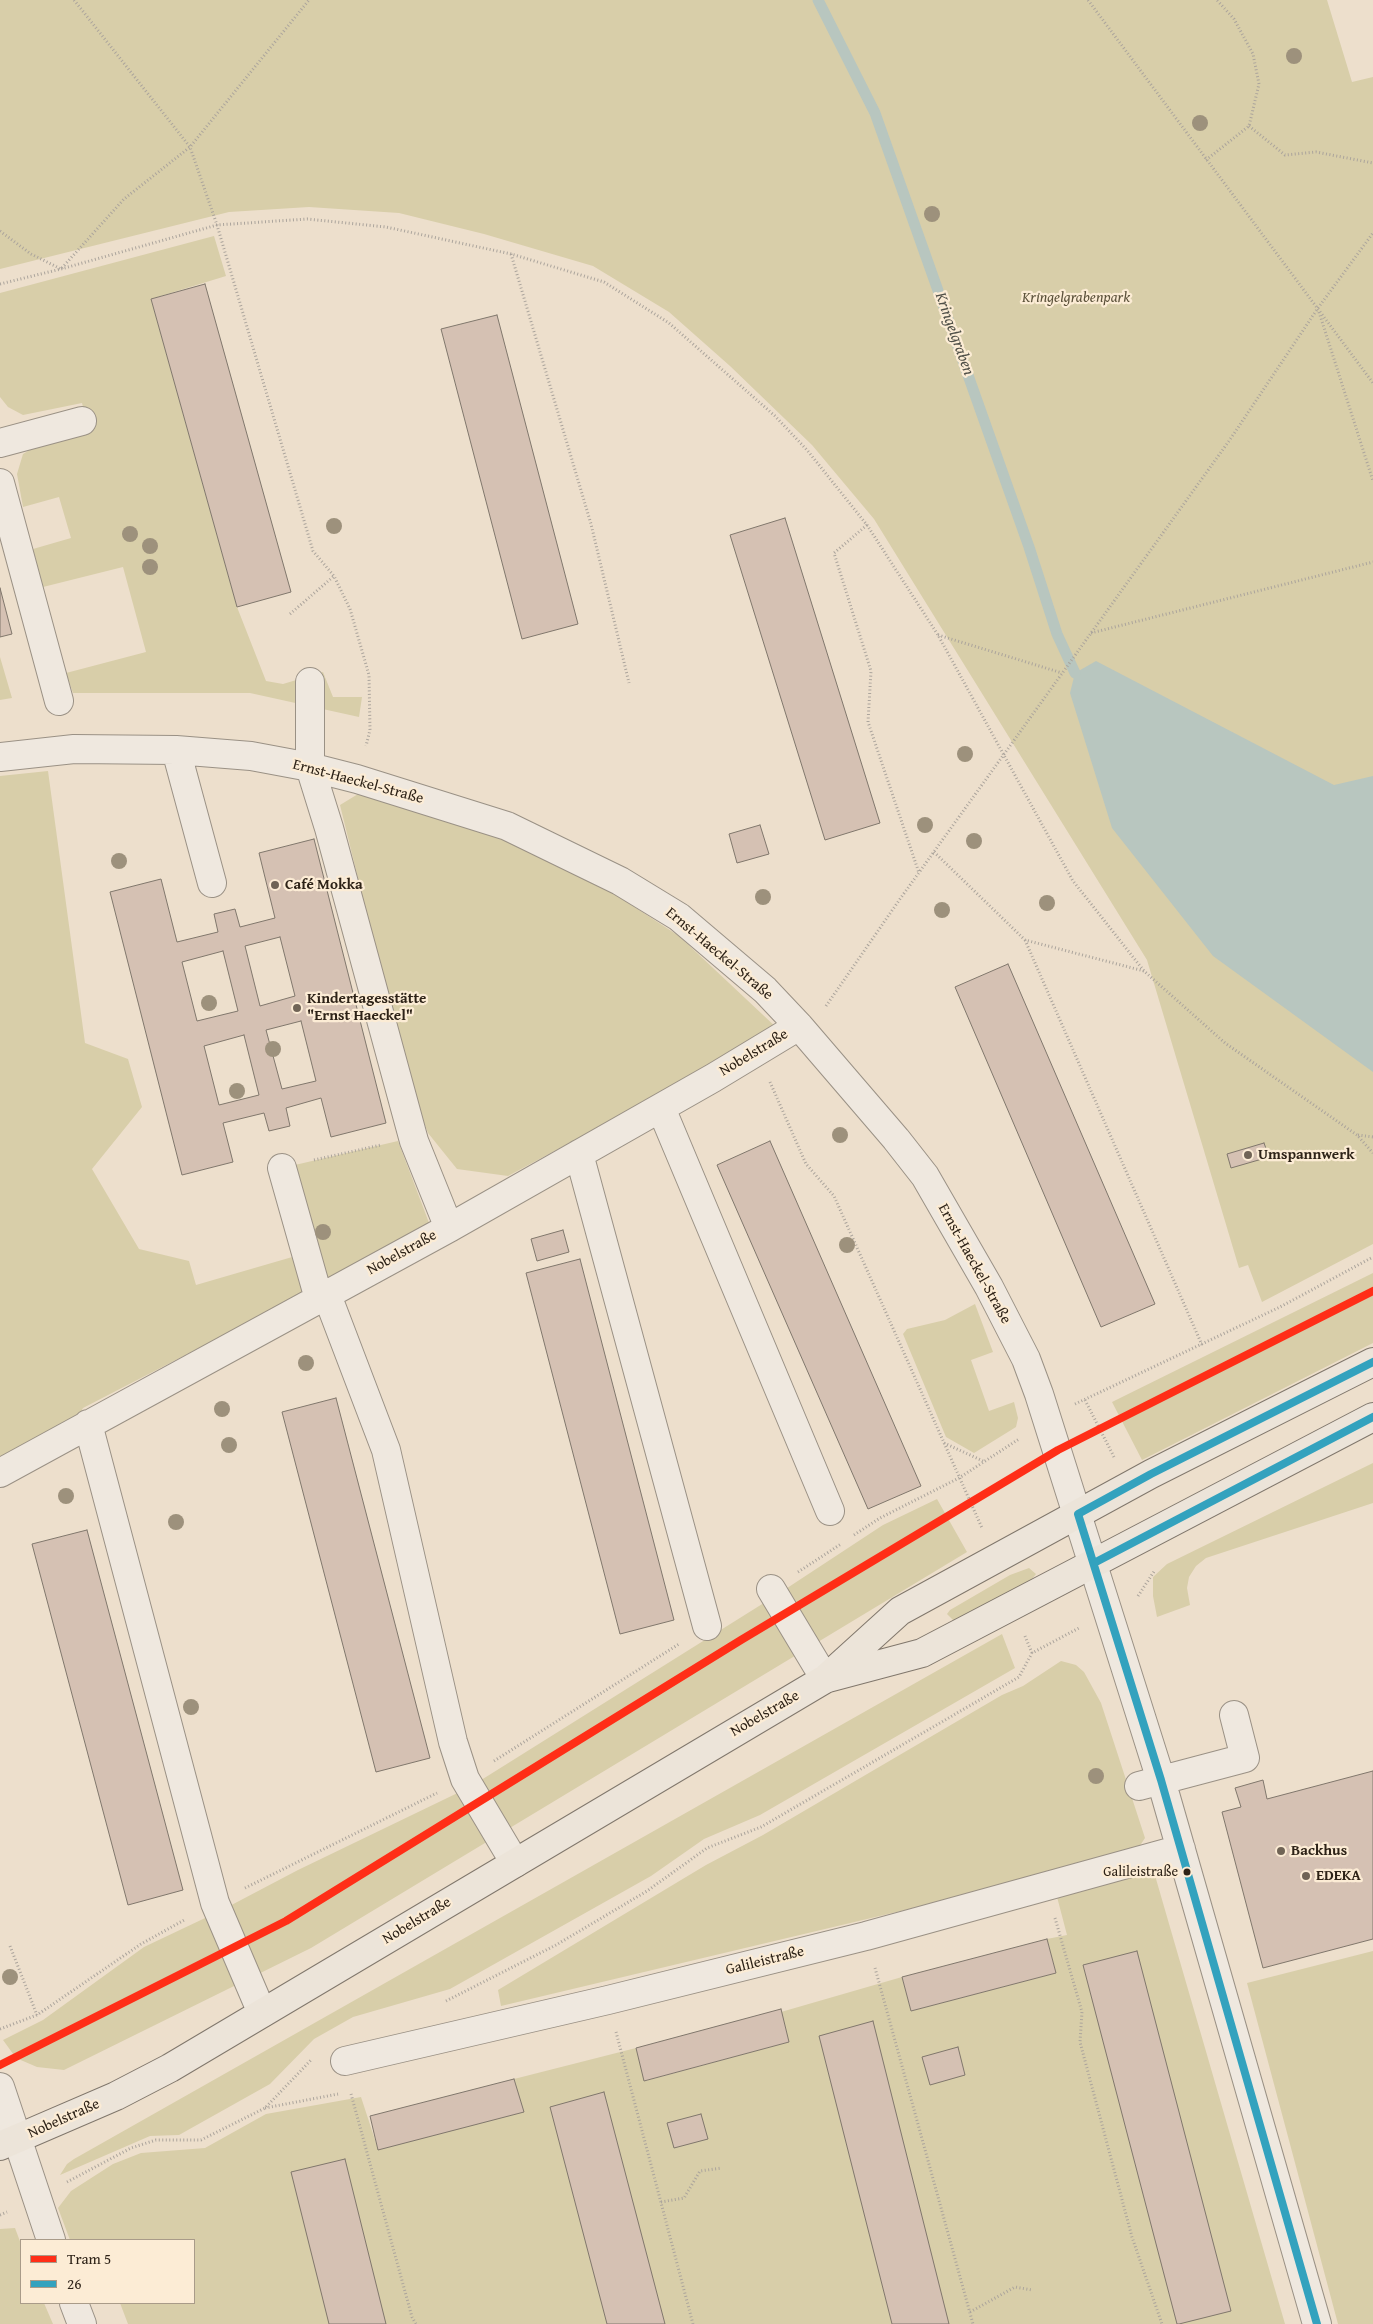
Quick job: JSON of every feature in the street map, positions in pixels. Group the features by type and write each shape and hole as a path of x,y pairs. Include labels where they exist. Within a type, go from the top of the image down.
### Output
{"main road":[{"name":"Nobelstraße","path":"8,2143 116,2096 162,2072 825,1679 900,1610 1152,1474 1373,1362"},
{"name":"Nobelstraße","path":"825,1679 922,1653 1094,1563 1372,1422"}],"street":[{"path":"0,443 82,421"},
{"path":"0,483 59,701"},
{"path":"310,682 310,767 329,828 414,1141 448,1228"},
{"name":"Ernst-Haeckel-Straße","path":"0,756 74,749 176,750 250,756 357,778 508,826 620,881 679,917 765,990 800,1026 896,1139 925,1176 989,1287 1026,1359 1094,1563 1150,1783 1181,1849 1317,2324"},
{"path":"176,750 212,883"},
{"name":"Nobelstraße","path":"0,1473 448,1228 661,1108 800,1026"},
{"path":"661,1108 830,1511"},
{"path":"579,1154 707,1626"},
{"path":"282,1168 323,1297 386,1450 453,1742 465,1779 515,1863"},
{"path":"88,1424 215,1903 262,2013"},
{"path":"771,1589 825,1679"},
{"path":"1150,1783 1244,1758 1234,1716"},
{"name":"Galileistraße","path":"345,2061 608,2000 866,1936 1181,1849"},
{"path":"0,2087 8,2143 51,2239"},
{"path":"74,2304 82,2324"}],"path":[{"path":"74,0 190,147 217,225 313,551 334,576 350,609 368,675 370,730 357,778"},
{"path":"62,269 124,199 190,147 309,0"},
{"path":"1088,0 1373,383"},
{"path":"1206,160 1249,126 1259,84 1253,54 1234,19 1217,0"},
{"path":"1249,126 1285,155 1316,152 1373,163"},
{"path":"0,284 62,269 217,225 307,219 386,227 511,254 604,282 670,323 775,416 807,450 867,525 938,635 1073,881 1144,971 1225,1042 1357,1134 1373,1153"},
{"path":"0,231 32,254 62,269"},
{"path":"800,1026 823,1010 1229,441 1318,308 1373,233"},
{"path":"511,254 591,524 629,683"},
{"path":"1318,308 1373,481"},
{"path":"867,525 834,553 871,671 868,722 919,874"},
{"path":"1091,633 1373,562"},
{"path":"290,614 334,576"},
{"path":"938,635 1062,673"},
{"path":"934,852 1025,940 1202,1345"},
{"path":"1025,940 1144,971"},
{"path":"757,1051 806,1164 834,1196 959,1478"},
{"path":"1357,1134 1373,1137"},
{"path":"282,1168 398,1140 414,1141"},
{"path":"1076,1404 1280,1307 1373,1257"},
{"path":"943,1442 984,1462"},
{"path":"1137,1598 1161,1562"},
{"path":"445,2001 556,1945 647,1891 707,1848 761,1827 1019,1677 1032,1653 1056,1641"},
{"path":"1046,1886 1082,2012 1080,2042 1130,2228 1162,2324"},
{"path":"866,1936 973,2324"},
{"path":"10,1946 37,2015"},
{"path":"608,2000 693,2324"},
{"path":"265,2108 317,2054"},
{"path":"345,2061 350,2092 412,2317 416,2324"},
{"path":"67,2182 131,2148 156,2140 201,2140 265,2108 350,2092"},
{"path":"661,2202 684,2198 700,2171 722,2168"},
{"path":"970,2312 1015,2287 1032,2290"}],"green space":[{"name":"Kringelgrabenpark","path":"0,0 1327,0 1352,82 1373,77 1373,1244 1262,1302 1248,1265 1239,1268 1147,960 874,519 812,445 730,366 669,312 593,266 484,234 399,213 309,207 229,212 0,269"},
{"path":"214,236 226,276 151,299 237,607 266,681 283,684 323,672 333,697 362,697 359,717 250,693 73,693 66,673 146,652 123,567 43,587 33,549 71,538 59,497 23,507 17,474 23,454 38,445 89,431 82,403 23,415 8,407 0,397 0,293"},
{"path":"0,657 12,698 0,700"},
{"path":"48,771 85,1043 128,1059 142,1107 92,1169 139,1249 189,1261 196,1285 306,1253 282,1168 398,1141 431,1228 83,1408 79,1416 0,1459 0,776"},
{"path":"363,791 473,825 582,873 679,936 779,1030 508,1176 457,1169 428,1133 408,1082 340,805"},
{"path":"1373,1273 1373,1343 1142,1460 1112,1402"},
{"path":"975,1304 993,1352 971,1360 989,1411 1014,1402 1018,1418 1016,1427 974,1453 946,1437 903,1334 907,1329 945,1320"},
{"path":"1373,1463 1373,1503 1206,1558 1196,1566 1189,1577 1187,1588 1190,1605 1157,1617 1153,1596 1153,1577 1167,1564"},
{"path":"937,1499 967,1552 311,1948 64,2070 37,2067 16,2058 3,2040 43,2020 144,1947 470,1787 775,1596 883,1525"},
{"path":"1029,1568 1036,1574 1030,1582 955,1622 947,1614 950,1610 1010,1575"},
{"path":"1002,1634 1015,1668 760,1815 704,1839 651,1876 450,1989 353,2017 314,2039 270,2084 179,2135 150,2136 60,2175 67,2164 74,2159"},
{"path":"1061,1661 1076,1665 1084,1672 1101,1703 1145,1838 1139,1847 1128,1857 501,2006 498,1990 706,1865 763,1835 1002,1695 1023,1686"},
{"path":"1147,1867 1154,1872 1285,2324 128,2324 120,2304 195,2304 195,2239 70,2239 58,2208 71,2191 113,2164 141,2153 205,2148 266,2114 361,2097 378,2149 523,2112 514,2079 636,2048 645,2081 789,2042 781,2012 902,1977 911,2011 1056,1973 1047,1939 1067,1935 1056,1893"},
{"path":"1373,1951 1373,2324 1338,2324 1247,1983"},
{"path":"15,2228 20,2241 20,2304 44,2304 53,2324 0,2324 0,2229"}],"shaded area":[{"path":"1096,661 1334,785 1373,776 1373,1072 1213,956 1112,828 1070,693 1075,673"}],"building":[{"path":"205,284 291,592 237,607 151,299"},
{"path":"497,315 578,624 522,639 441,329"},
{"path":"785,518 880,823 825,840 730,535"},
{"path":"0,588 12,634 0,637"},
{"path":"760,825 769,854 737,863 729,834"},
{"name":"Kindertagesstätte \"Ernst Haeckel\"","path":"314,839 386,1123 331,1137 321,1098 286,1108 290,1126 269,1131 264,1113 223,1123 233,1162 182,1175 110,892 161,879 177,942 218,932 214,914 235,909 240,927 275,918 259,853","holes":["280,937 295,996 260,1006 245,946","223,951 238,1011 197,1021 182,962","301,1021 316,1081 282,1089 266,1030","244,1035 259,1095 219,1105 204,1046"]},
{"path":"1008,964 1155,1304 1101,1327 955,987"},
{"path":"770,1141 921,1486 868,1509 717,1165"},
{"name":"Umspannwerk","path":"1264,1143 1269,1157 1231,1168 1227,1154"},
{"path":"563,1230 569,1252 537,1261 531,1239"},
{"path":"580,1259 674,1620 620,1634 526,1273"},
{"path":"336,1398 430,1758 376,1772 282,1412"},
{"path":"87,1530 183,1890 128,1905 32,1544"},
{"name":"EDEKA","path":"1373,1771 1373,1939 1263,1968 1222,1812 1241,1807 1235,1788 1263,1780 1267,1799"},
{"path":"1047,1939 1056,1973 911,2011 902,1977"},
{"path":"1137,1951 1231,2311 1179,2324 1177,2324 1083,1965"},
{"path":"781,2009 789,2042 644,2081 636,2048"},
{"path":"873,2021 949,2324 892,2324 819,2036"},
{"path":"958,2047 965,2075 930,2085 922,2057"},
{"path":"514,2079 524,2112 378,2150 370,2116"},
{"path":"604,2092 665,2324 607,2324 550,2107"},
{"path":"701,2114 708,2139 674,2148 667,2123"},
{"path":"345,2159 386,2324 329,2324 291,2172"}],"waterway":[{"name":"Kringelgraben","path":"818,0 875,113 1029,547 1057,634 1075,673"}],"tram line":[{"name":"5","path":"0,2065 286,1921 741,1640 1058,1450 1373,1291"}],"transit line":[{"name":"26","path":"1317,2324 1161,1780 1078,1514 1151,1474 1373,1362"},
{"name":"26","path":"1094,1563 1373,1417"}],"place":[{"name":"Café Mokka","path":"275,885"},
{"name":"Kindertagesstätte \"Ernst Haeckel\"","path":"297,1008"},
{"name":"Umspannwerk","path":"1248,1155"},
{"name":"Backhus","path":"1281,1851"},
{"name":"Galileistraße","path":"1187,1872"},
{"name":"EDEKA","path":"1306,1876"}]}
